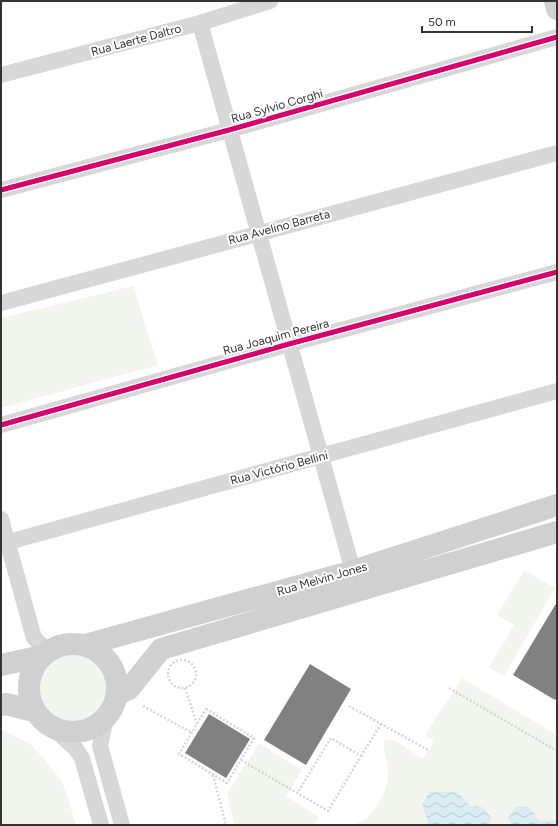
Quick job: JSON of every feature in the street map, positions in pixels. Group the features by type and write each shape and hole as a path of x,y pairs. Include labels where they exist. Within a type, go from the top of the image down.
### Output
{"street":[{"name":"Rua Laerte Daltro","path":"1,75 200,23 270,1"},
{"path":"555,1 557,9"},
{"path":"200,23 353,571"},
{"name":"Rua Sylvio Corghi","path":"1,190 229,130 557,37"},
{"name":"Rua Avelino Barreta","path":"1,303 557,153"},
{"name":"Rua Joaquim Pereira","path":"1,424 289,344 557,272"},
{"name":"Rua Victório Bellini","path":"5,543 557,391"},
{"name":"Rua Melvin Jones","path":"85,646 353,571 557,505"},
{"path":"1,519 5,543 34,638 45,653"},
{"name":"Rua Melvin Jones","path":"117,694 129,689 161,649 557,532"},
{"path":"1,665 45,653 60,646 72,644 97,650 106,659 113,669 117,681 117,694 113,707 106,718 95,727 82,732 68,733 55,730"},
{"path":"45,653 33,668 28,682 29,697 34,711 43,722 55,730 76,749 82,758 101,825"},
{"path":"1,705 6,704 34,711"},
{"path":"106,718 100,746 122,825"}],"path":[{"path":"179,660 192,664 196,673 194,682 185,688 173,686 168,679 168,669 179,660"},
{"path":"185,688 197,725"},
{"path":"449,688 557,751"},
{"path":"143,706 192,733"},
{"path":"349,706 428,750"},
{"path":"206,709 254,738 227,783 179,754 192,733 206,709"},
{"path":"241,760 298,792 328,811 381,724"},
{"path":"298,792 331,738 361,756"},
{"path":"213,774 226,825"}],"shaded area":[{"path":"133,286 158,365 1,408 1,318"},
{"path":"524,570 555,588 504,676 489,667 514,625 497,615"},
{"path":"72,650 86,653 99,661 107,674 110,688 107,702 99,715 86,723 72,726 58,723 45,715 37,702 34,688 37,674 45,661 58,653"},
{"path":"462,678 557,735 557,825 353,825 364,820 369,815 379,803 385,789 388,767 384,750 385,739 396,741 423,759 434,741 425,735"},
{"path":"1,729 30,744 46,761 63,783 76,825 1,825"},
{"path":"259,743 302,770 286,796 319,817 314,825 234,825 227,793"}],"water":[{"path":"429,792 458,792 470,806 483,807 492,819 488,825 426,825 428,821 422,805"},
{"path":"516,806 530,808 539,821 555,820 557,825 512,825 508,818"}],"building":[{"path":"557,602 557,697 555,700 513,675"},
{"path":"310,664 351,689 306,765 264,740"},
{"path":"209,714 250,739 226,778 185,753"}],"cycle path":[{"path":"1,190 229,130 557,37"},
{"path":"1,425 289,344 557,272"}]}
